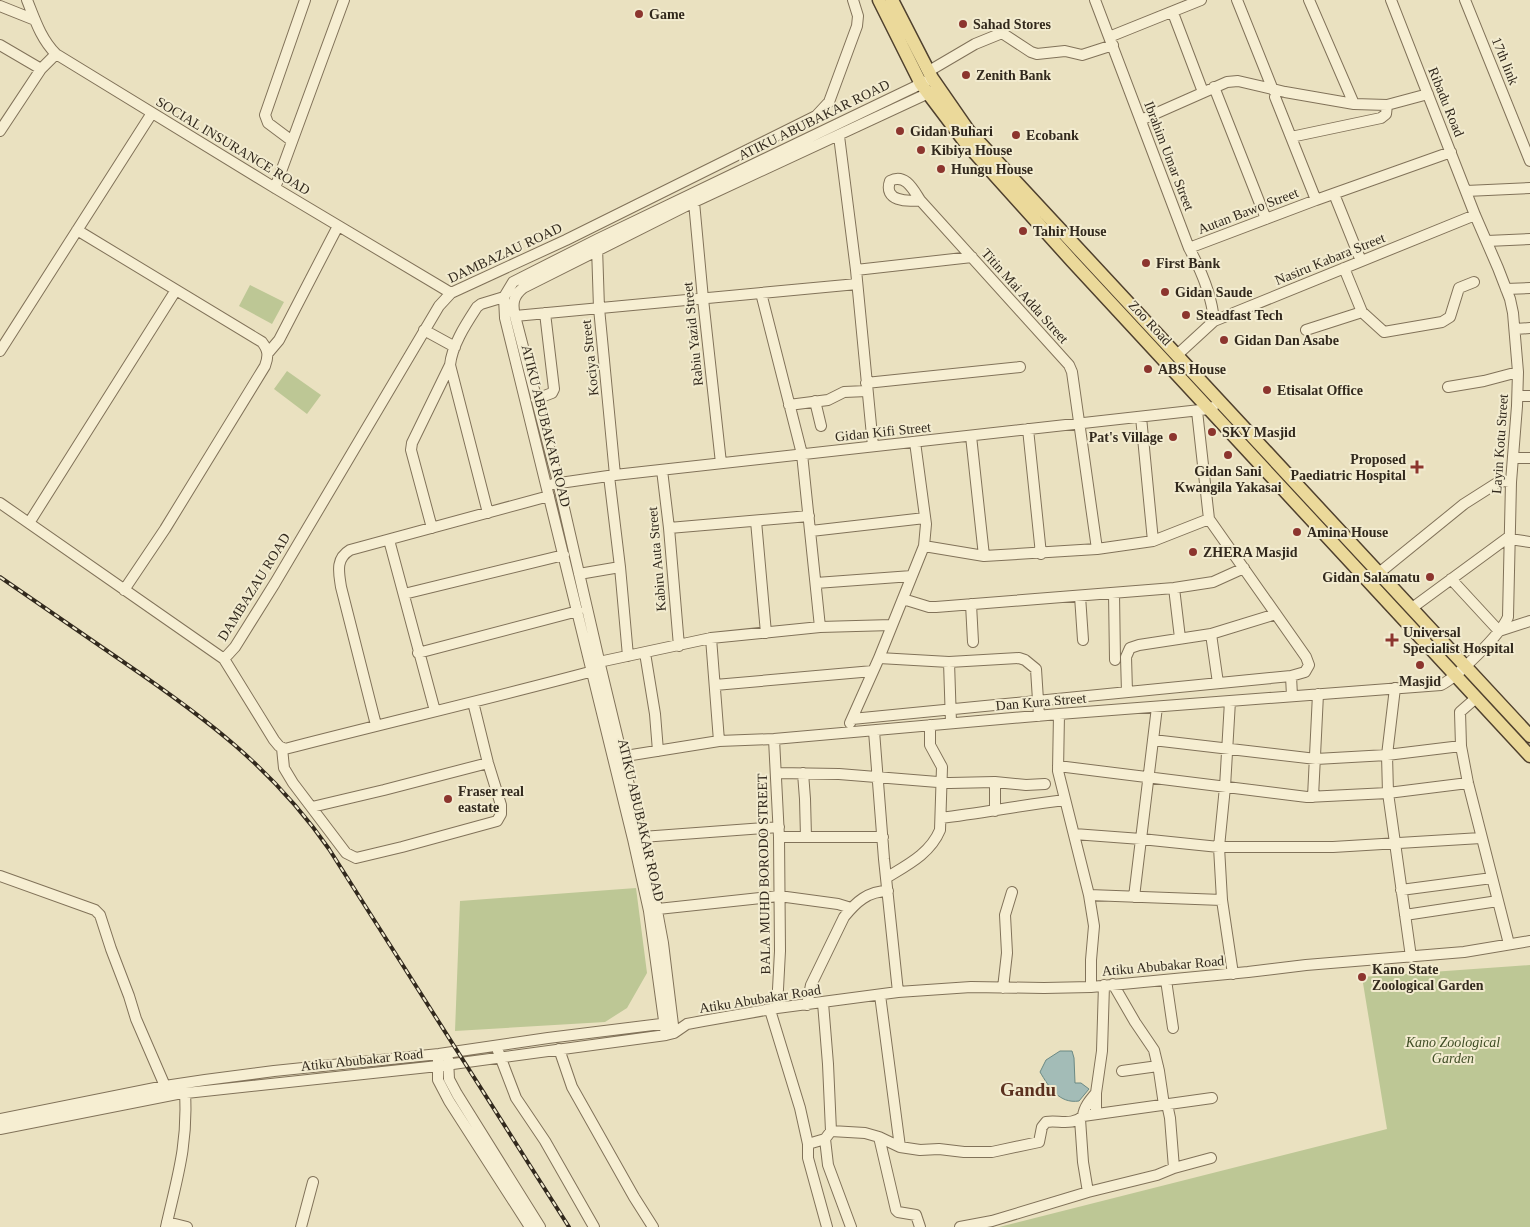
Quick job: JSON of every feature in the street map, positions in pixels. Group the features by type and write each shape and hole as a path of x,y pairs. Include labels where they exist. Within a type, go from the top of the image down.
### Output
{"main road":[{"name":"Zoo Road","path":"879,0 964,141 1203,410 1530,756"},
{"name":"Zoo Road","path":"892,0 930,83 968,130 1530,736"}],"street":[{"name":"SOCIAL INSURANCE ROAD","path":"27,0 47,45 56,54 338,226 451,292"},
{"path":"292,141 268,123 266,115 305,0"},
{"path":"275,188 344,0"},
{"name":"DAMBAZAU ROAD","path":"224,659 235,647 275,583 424,330 439,306 451,292 604,221 816,116 829,102 857,26 858,16 853,0"},
{"name":"Ibrahim Umar Street","path":"1095,0 1189,248 1199,266 1213,308 1214,322"},
{"path":"597,668 579,574 558,482 514,316 514,298 517,293 523,288 694,202 839,136 930,83 975,44 1002,33 1037,54 1065,51 1082,55 1201,0"},
{"path":"1237,0 1316,200"},
{"path":"1309,0 1354,104"},
{"name":"Ribadu Road","path":"1391,0 1475,215"},
{"name":"17th link","path":"1465,0 1530,160"},
{"path":"0,6 35,20"},
{"path":"1173,13 1203,92"},
{"path":"0,45 41,69"},
{"path":"0,131 41,69 56,54"},
{"path":"1141,120 1214,87 1227,82 1238,81 1274,93 1354,104 1387,105 1428,94"},
{"name":"ATIKU ABUBAKAR ROAD","path":"669,1028 649,911 618,757 597,668 578,611 505,318 504,297 513,282 598,239 775,154 930,83"},
{"path":"1214,87 1266,219"},
{"path":"1291,136 1381,118 1386,114 1387,105"},
{"path":"0,351 152,113"},
{"path":"839,136 856,270 873,446"},
{"path":"769,140 775,154"},
{"name":"Autan Bawo Street","path":"1189,248 1451,152"},
{"path":"1466,191 1530,188"},
{"path":"1334,194 1361,261"},
{"name":"Titin Mai Adda Street","path":"920,200 1069,366 1072,372 1080,424 1097,549"},
{"name":"Rabiu Yazid Street","path":"694,202 721,463"},
{"name":"Nasiru Kabara Street","path":"1177,356 1214,322 1475,215"},
{"name":"Layin Kotu Street","path":"1465,666 1499,631 1508,617 1511,482 1518,396 1515,329 1510,299 1475,215"},
{"name":"Kociya Street","path":"604,221 596,252 599,308 628,656"},
{"path":"268,353 278,340 338,226"},
{"path":"77,230 262,342 268,353 265,366 170,520 124,590"},
{"path":"1487,241 1530,239"},
{"path":"856,270 972,257"},
{"path":"1344,268 1362,312 1384,332 1442,322 1450,318 1459,288 1474,282"},
{"path":"514,316 856,284"},
{"path":"1506,289 1530,288"},
{"path":"29,523 176,290"},
{"path":"761,293 802,454 820,627"},
{"path":"488,513 450,365 454,347 477,307 504,297"},
{"path":"1306,330 1362,312"},
{"path":"536,399 552,393 554,389 545,313"},
{"path":"1515,329 1530,328"},
{"path":"424,330 454,347"},
{"path":"432,528 410,450 450,365"},
{"path":"789,405 815,402 832,398 844,392 867,387 1020,367"},
{"path":"1448,387 1484,381 1518,372"},
{"path":"1518,396 1530,396"},
{"path":"852,719 1291,676 1305,672 1309,665 1306,657 1209,519 1203,410 1220,401"},
{"path":"815,402 821,426"},
{"name":"Gidan Kifi Street","path":"547,485 612,475 1203,410"},
{"path":"1141,417 1153,540"},
{"path":"1028,429 1041,554"},
{"path":"971,436 984,556"},
{"path":"846,733 879,658 924,546 925,518 915,442"},
{"path":"1513,458 1530,458"},
{"name":"Kabiru Auta Street","path":"662,470 679,646"},
{"path":"1379,573 1464,504 1497,482 1511,482"},
{"path":"376,725 344,599 338,568 341,559 350,550 550,496"},
{"path":"0,503 224,659 274,740 282,748 284,768 293,783 346,853 352,858 402,847 497,821 501,814 501,805 488,763 473,702"},
{"path":"669,528 809,516"},
{"path":"811,531 925,518"},
{"path":"924,546 984,556 1041,554 1097,549 1153,540 1209,519"},
{"path":"756,520 766,633"},
{"path":"1412,608 1510,537 1530,542"},
{"path":"389,540 435,711"},
{"path":"404,594 564,555"},
{"path":"579,574 620,567"},
{"path":"903,598 928,607 1174,588 1213,582 1244,568"},
{"path":"816,583 912,576"},
{"path":"1451,579 1499,631 1530,621"},
{"path":"1174,588 1180,638"},
{"path":"1114,593 1115,660"},
{"path":"1080,596 1083,640"},
{"path":"972,604 973,642"},
{"path":"418,653 578,611"},
{"path":"1127,692 1126,657 1130,648 1211,634 1276,614"},
{"path":"282,748 285,749 473,702 597,668 628,656 711,638 820,627 892,625"},
{"path":"1211,634 1218,683"},
{"path":"711,638 719,741"},
{"path":"645,653 655,714 658,751"},
{"path":"879,658 949,662 1019,658 1025,660 1036,668 1039,716"},
{"path":"949,662 951,723"},
{"name":"Dan Kura Street","path":"618,757 719,741 774,739 1059,714 1441,685 1465,666"},
{"path":"715,686 873,671"},
{"path":"1291,676 1292,696"},
{"path":"1395,688 1388,755 1388,793 1411,957"},
{"path":"1313,797 1318,694"},
{"path":"1476,698 1460,712 1461,746 1481,838 1509,944"},
{"path":"1230,701 1228,749 1219,847 1222,900 1233,974"},
{"path":"1134,897 1157,707"},
{"path":"1059,714 1058,766 1090,895 1094,926 1091,987"},
{"path":"886,878 922,855 938,834 941,818 942,765 930,745 930,725"},
{"path":"874,731 886,878 898,992"},
{"name":"BALA MUHD BORODO STREET","path":"773,1009 780,951 779,832 774,739"},
{"path":"1153,740 1316,759 1388,755 1461,746"},
{"path":"0,1119 164,1086 274,1071 445,1057 497,1046 669,1028 658,909 642,838 618,757"},
{"path":"312,807 488,763"},
{"path":"1058,766 1313,797 1388,793 1468,783"},
{"path":"803,773 806,799 806,838"},
{"path":"777,774 803,773 962,783 1045,784"},
{"path":"995,782 995,811"},
{"path":"941,818 1065,800"},
{"path":"642,838 779,832 806,838 883,837"},
{"path":"1074,834 1219,847 1333,847 1481,838"},
{"path":"0,876 94,910 100,915 136,1019 164,1086"},
{"path":"1401,890 1492,878"},
{"path":"807,1005 810,985 851,908 866,895 879,891 888,891"},
{"path":"1003,988 1008,953 1005,915 1012,892"},
{"path":"1090,895 1222,900"},
{"path":"658,909 779,896 838,904 851,908"},
{"path":"1405,915 1498,900"},
{"name":"Atiku Abubakar Road","path":"0,1130 185,1093 438,1066 445,1057 499,1058 559,1049 773,1009 898,992 953,987 1091,987 1233,974 1306,965 1464,952 1530,941"},
{"path":"1166,980 1173,1028"},
{"path":"1109,985 1154,1050 1165,1105 1170,1118 1174,1168"},
{"path":"1096,1114 1096,1092 1109,985"},
{"path":"880,995 900,1147"},
{"path":"823,1003 828,1064 828,1165 851,1227"},
{"path":"773,1009 800,1108 808,1144 808,1158 827,1227"},
{"path":"497,1046 499,1058 516,1098 545,1141 594,1227"},
{"path":"559,1049 572,1088 653,1227"},
{"path":"445,1057 449,1079 457,1094 540,1227"},
{"path":"438,1066 438,1080 449,1101 530,1227"},
{"path":"1122,1071 1158,1066"},
{"path":"1088,1192 1083,1162 1082,1118 1088,1102 1096,1092"},
{"path":"185,1093 184,1149 166,1225 187,1227"},
{"path":"808,1144 828,1135 865,1133 900,1147 920,1150 939,1149 964,1152 992,1152 1039,1142 1042,1127 1046,1122 1067,1123 1096,1114 1212,1098"},
{"path":"879,1138 896,1210 916,1215 920,1227"},
{"path":"960,1227 992,1221 1211,1158"},
{"path":"301,1227 313,1182"}],"green space":[{"path":"250,285 284,302 272,324 239,306"},
{"path":"287,371 321,395 307,414 274,389"},
{"path":"636,888 647,973 627,1008 605,1022 455,1031 460,901"},
{"name":"Kano Zoological Garden","path":"1530,965 1530,1227 999,1227 1387,1129 1362,977"}],"water":[{"path":"1060,1051 1072,1051 1075,1083 1081,1083 1089,1089 1079,1101 1066,1100 1060,1097 1051,1089 1040,1072 1046,1060"}],"railway":[{"path":"0,577 209,723 260,768 284,793 329,849 569,1227"}],"place":[{"name":"Game","path":"639,14"},
{"name":"Sahad Stores","path":"963,24"},
{"name":"Zenith Bank","path":"966,75"},
{"name":"Gidan Buhari","path":"900,131"},
{"name":"Ecobank","path":"1016,135"},
{"name":"Kibiya House","path":"921,150"},
{"name":"Hungu House","path":"941,169"},
{"name":"Tahir House","path":"1023,231"},
{"name":"First Bank","path":"1146,263"},
{"name":"Gidan Saude","path":"1165,292"},
{"name":"Steadfast Tech","path":"1186,315"},
{"name":"Gidan Dan Asabe","path":"1224,340"},
{"name":"ABS House","path":"1148,369"},
{"name":"Etisalat Office","path":"1267,390"},
{"name":"SKY Masjid","path":"1212,432"},
{"name":"Pat's Village","path":"1173,437"},
{"name":"Gidan Sani Kwangila Yakasai","path":"1228,455"},
{"name":"Proposed Paediatric Hospital","path":"1417,467"},
{"name":"Amina House","path":"1297,532"},
{"name":"ZHERA Masjid","path":"1193,552"},
{"name":"Gidan Salamatu","path":"1430,577"},
{"name":"Universal Specialist Hospital","path":"1392,640"},
{"name":"Masjid","path":"1420,665"},
{"name":"Fraser real eastate","path":"448,799"},
{"name":"Kano State Zoological Garden","path":"1362,977"}],"district":[{"name":"Gandu","path":"1028,1089"}]}
